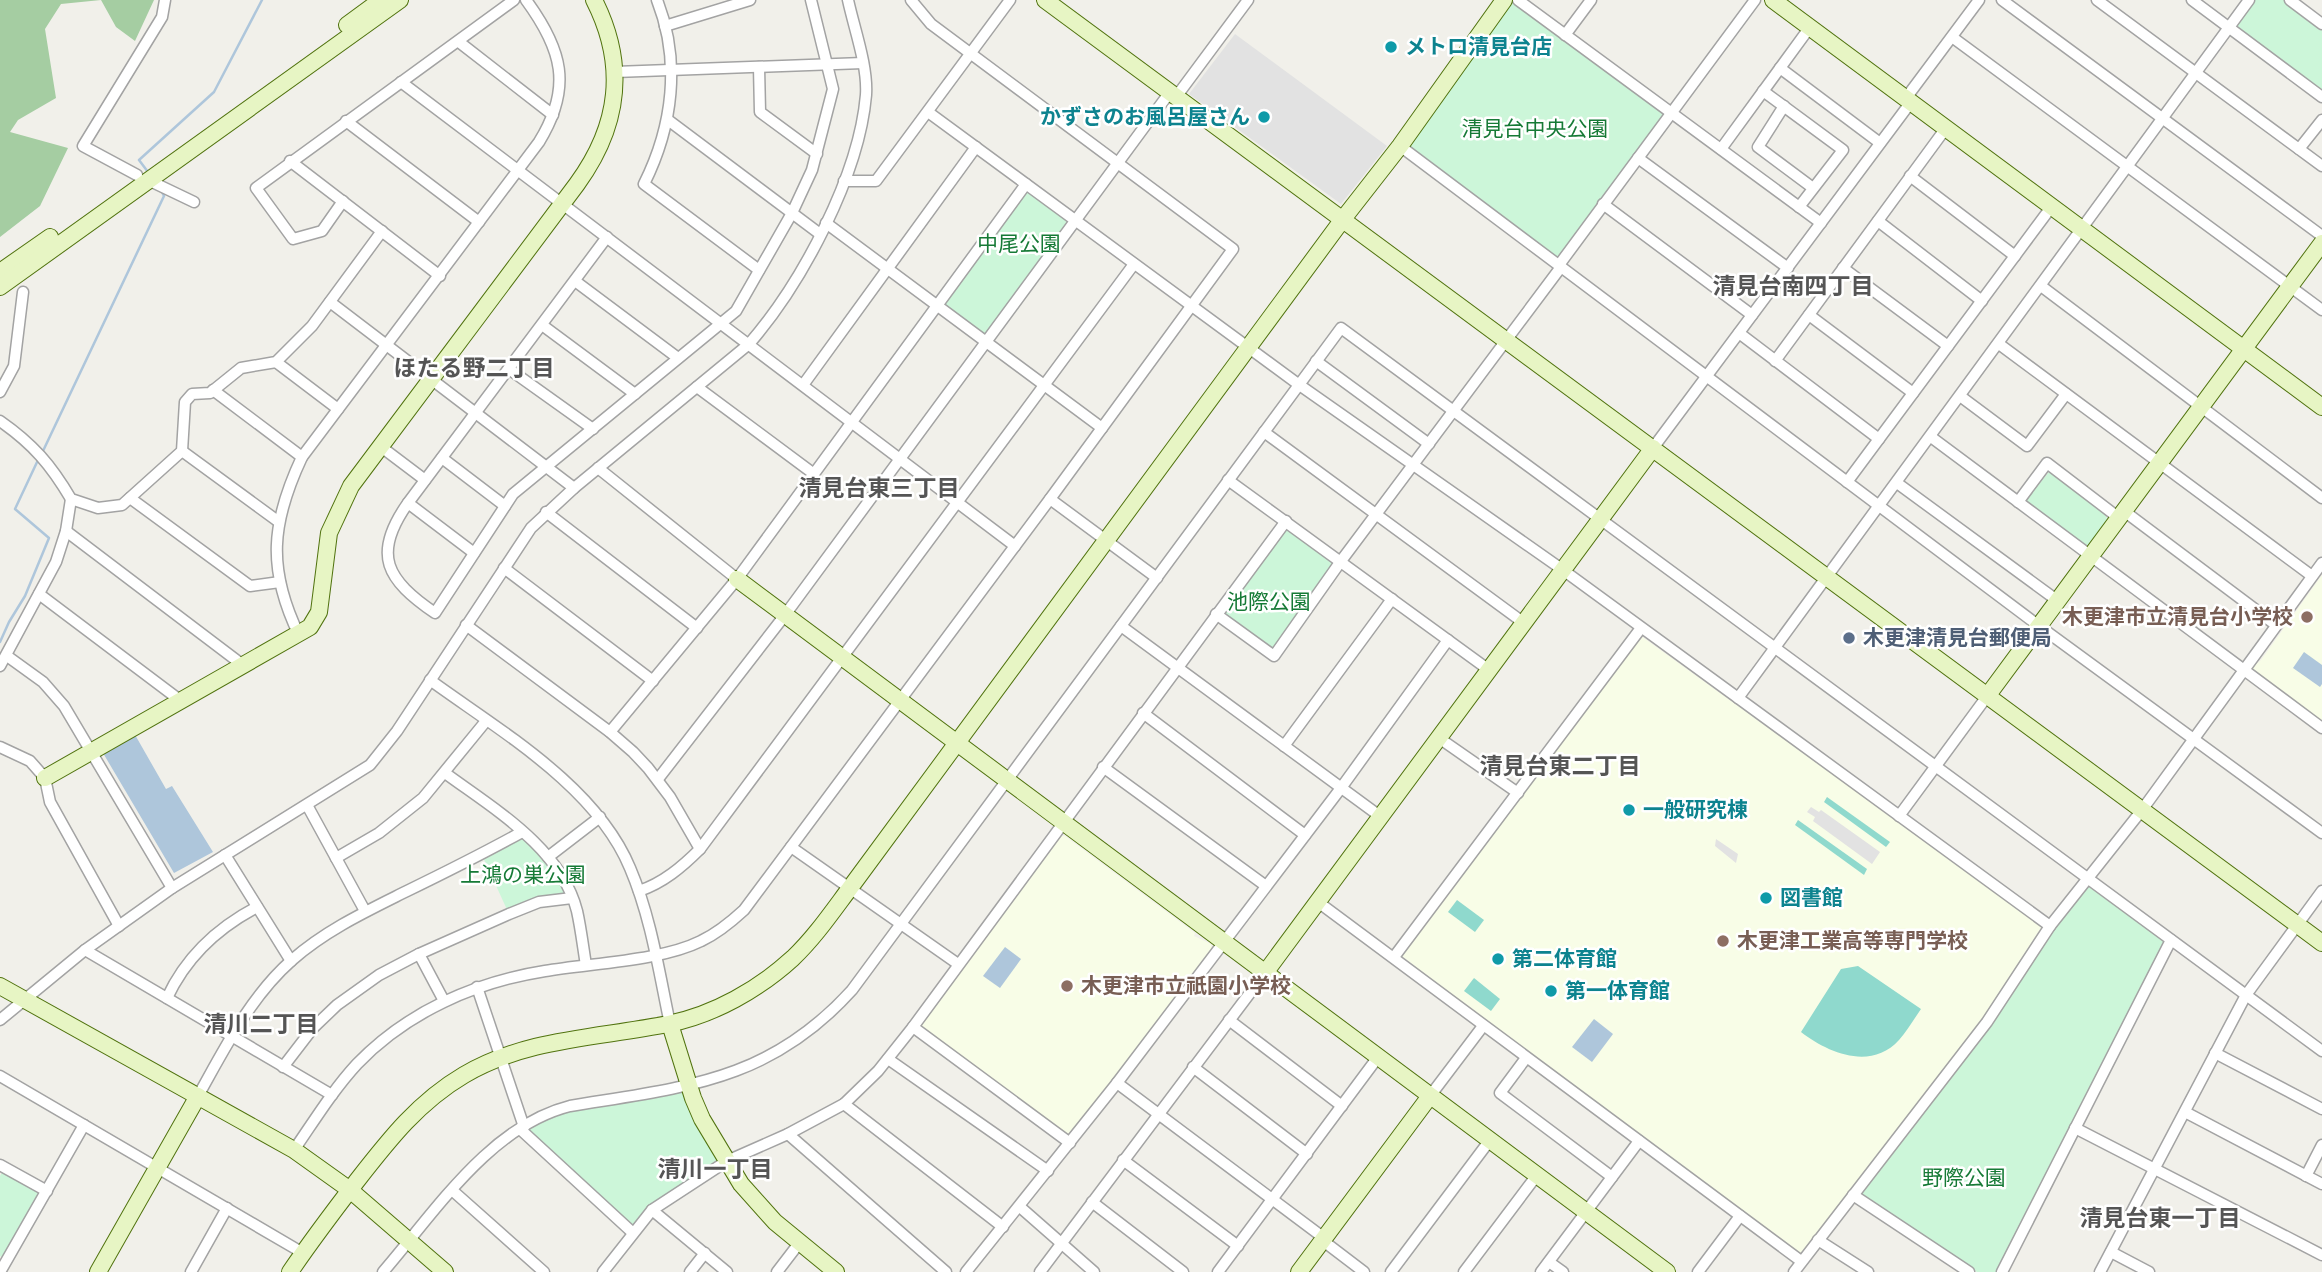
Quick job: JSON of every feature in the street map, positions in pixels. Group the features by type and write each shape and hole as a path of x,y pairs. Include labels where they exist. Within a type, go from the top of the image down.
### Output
{"street":[{"path":"165,0 162,18 83,146 194,202"},
{"path":"0,287 381,0"},
{"path":"0,272 400,0"},
{"path":"343,201 321,231 293,239 256,188 514,0"},
{"path":"299,635 285,605 276,560 279,522 285,495 302,457 539,142 553,115 559,84 557,53 544,26 526,0"},
{"path":"45,778 310,627 319,612 326,548 342,501 351,486 590,167 601,147 614,99 615,72 607,27 594,0"},
{"path":"657,0 665,26 670,70 668,120 644,184 759,270"},
{"path":"665,26 750,0"},
{"path":"607,237 408,503 390,531 388,544 391,572 409,595 435,613 513,494 736,311 792,213 812,170 833,89 811,0"},
{"path":"0,1020 85,950 172,888 370,765 397,732 531,528 573,488 749,344 781,304 820,234 853,155 866,95 863,63 848,0"},
{"path":"294,1150 358,1064 384,1041 444,1001 477,987 543,971 683,949 700,942 730,923 756,895 1233,249 931,24 911,0"},
{"path":"844,181 876,181 1010,0"},
{"path":"1045,0 2322,943"},
{"path":"658,779 785,615 1118,163 1248,0"},
{"path":"290,1272 392,1135 423,1104 464,1075 501,1056 547,1043 670,1024 717,1008 755,988 793,958 850,888 1343,219 1400,146 1504,0"},
{"path":"1518,0 1821,223"},
{"path":"1565,35 1591,0"},
{"path":"1216,614 1274,656 1341,561 1507,341 1604,204 1755,0"},
{"path":"1773,0 2322,407"},
{"path":"1040,1272 1788,268 1880,143 1979,0"},
{"path":"2001,0 2322,236"},
{"path":"2097,0 2322,166"},
{"path":"2192,0 2322,97"},
{"path":"1738,698 2249,0"},
{"path":"2290,0 2322,24"},
{"path":"1721,149 1810,27"},
{"path":"1952,37 2322,310"},
{"path":"459,42 553,115"},
{"path":"615,72 863,63"},
{"path":"759,67 760,113 817,154"},
{"path":"1780,68 1880,143"},
{"path":"401,82 1015,546"},
{"path":"1763,91 1843,150 1799,207"},
{"path":"1784,106 1758,147 1813,188"},
{"path":"928,112 1298,384 1563,570 2050,926"},
{"path":"668,120 820,234"},
{"path":"2299,149 2322,120"},
{"path":"346,121 479,222"},
{"path":"1775,361 1946,128"},
{"path":"1400,146 2039,626 2322,833"},
{"path":"803,385 976,147"},
{"path":"1638,158 1788,268"},
{"path":"290,161 440,276"},
{"path":"1910,176 2015,256"},
{"path":"610,732 737,579 1026,184"},
{"path":"1604,204 1752,315"},
{"path":"1847,482 2052,206"},
{"path":"1878,221 1982,301"},
{"path":"826,223 1102,428"},
{"path":"71,499 98,508 122,505 182,451 185,402 192,394 210,393 241,368 276,362 312,326 382,231"},
{"path":"1899,816 2322,243"},
{"path":"639,891 668,877 699,849 1134,264"},
{"path":"1843,268 1948,346"},
{"path":"575,281 678,358"},
{"path":"2041,286 2322,498"},
{"path":"0,392 14,366 23,292"},
{"path":"330,302 573,488"},
{"path":"1809,315 1913,393"},
{"path":"542,325 635,394"},
{"path":"383,1272 491,1148 522,1128 561,1108 688,1087 733,1074 799,1038 835,1008 852,990 1008,781 1341,328 2322,1051"},
{"path":"1739,333 1879,439"},
{"path":"1999,344 2312,576"},
{"path":"1316,361 1429,444"},
{"path":"276,362 338,409"},
{"path":"509,369 593,429"},
{"path":"697,387 814,474"},
{"path":"214,390 302,457"},
{"path":"1960,396 2027,446 2066,394"},
{"path":"0,421 51,466 71,499 66,531 56,562 3,661 30,672 54,693 64,706 172,888"},
{"path":"1264,432 1524,623"},
{"path":"1931,437 2322,728"},
{"path":"380,446 425,480"},
{"path":"182,451 279,522"},
{"path":"442,458 505,506"},
{"path":"2018,502 2048,463 2276,625"},
{"path":"598,468 737,579 1667,1272"},
{"path":"1228,480 1489,670"},
{"path":"1897,483 2058,601"},
{"path":"130,498 250,586 280,582"},
{"path":"1051,499 1157,578"},
{"path":"408,503 474,553"},
{"path":"546,512 697,628"},
{"path":"603,1272 652,1210 727,1161 788,1134 844,1104 864,1086 913,1027 1286,521"},
{"path":"66,531 244,666"},
{"path":"1794,1272 1987,1022 2050,926 2142,810 2322,563"},
{"path":"504,568 653,681"},
{"path":"39,594 181,701"},
{"path":"1284,746 1392,599"},
{"path":"466,625 610,732 658,779 682,815 699,849"},
{"path":"1121,626 1381,817"},
{"path":"1394,957 1641,628"},
{"path":"966,1272 1117,1083 1341,788 1448,640"},
{"path":"430,680 557,774 580,794 600,817 619,846 639,891 670,1024 688,1087 702,1119 741,1184 753,1198 775,1222 836,1272"},
{"path":"1143,713 1305,835"},
{"path":"336,858 379,833 422,797 445,773 486,721"},
{"path":"1439,738 1518,793"},
{"path":"0,747 30,761 45,778 50,802 119,926"},
{"path":"1103,766 1266,886"},
{"path":"445,773 522,832 555,865 576,909 586,965"},
{"path":"307,805 365,911"},
{"path":"548,857 600,817"},
{"path":"98,1272 232,1036 258,997 291,961 333,930 365,911 482,855 522,832"},
{"path":"791,847 958,964"},
{"path":"225,855 291,961"},
{"path":"2101,1272 2246,995 2322,891"},
{"path":"283,1066 313,1028 337,1004 379,975 419,954 539,902 572,898"},
{"path":"1318,902 1801,1261"},
{"path":"167,998 184,966 198,951 226,925 257,907"},
{"path":"2002,1272 2171,940"},
{"path":"85,950 332,1096"},
{"path":"419,954 444,1001"},
{"path":"0,986 294,1150 350,1190 445,1272"},
{"path":"477,987 522,1128 633,1233"},
{"path":"1229,1020 1342,1105"},
{"path":"1298,1272 1483,1026"},
{"path":"913,1027 1070,1143"},
{"path":"2216,1053 2322,1109"},
{"path":"1218,1272 1378,1057"},
{"path":"1526,1058 1500,1093 1612,1177"},
{"path":"888,1059 1048,1171"},
{"path":"1193,1067 1307,1154"},
{"path":"0,1076 303,1253"},
{"path":"1117,1083 1364,1272"},
{"path":"844,1104 1003,1227"},
{"path":"2185,1112 2322,1184"},
{"path":"0,1272 3,1258 47,1191 84,1125"},
{"path":"2075,1128 2322,1255"},
{"path":"788,1134 946,1272"},
{"path":"1391,1272 1490,1140"},
{"path":"1541,1272 1639,1142"},
{"path":"2306,1176 2322,1145"},
{"path":"1124,1160 1238,1246"},
{"path":"0,1165 47,1191"},
{"path":"1464,1272 1537,1175"},
{"path":"453,1191 544,1272"},
{"path":"1853,1195 1969,1272"},
{"path":"1092,1202 1183,1272"},
{"path":"1020,1207 1094,1272"},
{"path":"191,1272 227,1208"},
{"path":"652,1210 727,1272"},
{"path":"1698,1272 1740,1216"},
{"path":"1818,1240 1868,1272"},
{"path":"777,1272 800,1242"},
{"path":"2111,1252 2149,1272"},
{"path":"690,1272 705,1254"},
{"path":"1549,1262 1563,1272"}],"shaded area":[{"path":"1235,34 1387,146 1341,204 1189,94"},
{"name":"木更津市立清見台小学校","path":"2322,575 2322,724 2249,670 2261,660"},
{"name":"木更津工業高等専門学校","path":"1641,636 2042,926 1982,1019 1800,1254 1598,1108 1402,956"},
{"path":"2304,652 2322,665 2320,687 2293,668"},
{"path":"134,733 166,789 172,786 213,852 174,873 103,753"},
{"path":"1827,797 1890,842 1886,847 1824,802"},
{"path":"1811,807 1819,812 1821,810 1880,852 1872,864 1813,821 1815,817 1807,812"},
{"path":"1798,820 1867,869 1864,875 1795,825"},
{"name":"木更津市立祇園小学校","path":"1060,835 1065,836 1195,933 1194,936 1211,944 1212,949 1070,1135 922,1029 922,1022"},
{"path":"1716,839 1738,854 1736,863 1715,846"},
{"path":"1457,900 1484,920 1475,932 1448,912"},
{"path":"1005,947 1021,959 1000,988 983,976"},
{"path":"1858,966 1921,1009 1899,1040 1876,1055 1863,1057 1836,1052 1801,1032 1841,969"},
{"path":"1474,978 1500,999 1491,1011 1464,991"},
{"path":"1594,1019 1613,1034 1592,1062 1572,1047"}],"green space":[{"path":"0,0 101,0 61,4 45,29 56,98 18,120 10,132 68,148 40,206 0,237"},
{"path":"101,0 154,0 135,41 116,27"},
{"name":"清見台中央公園","path":"1508,0 1512,0 1666,114 1558,259 1405,145"},
{"path":"2249,0 2290,0 2322,24 2322,97 2229,28"},
{"name":"中尾公園","path":"1026,184 1075,220 986,342 936,306"},
{"path":"2049,472 2106,515 2107,519 2086,548 2025,501"},
{"name":"池際公園","path":"1286,521 1341,561 1274,656 1216,614"},
{"name":"上鴻の巣公園","path":"522,832 545,854 572,898 509,914 482,855"},
{"name":"野際公園","path":"2088,886 2164,941 1997,1272 1977,1272 1859,1195 1990,1026 2055,929"},
{"path":"688,1087 727,1161 652,1210 633,1233 524,1127 553,1111"},
{"path":"5,1167 47,1191 7,1260 0,1256 0,1176"}],"waterway":[{"path":"148,172 139,160 214,92 262,0"},
{"path":"43,451 164,196 162,192"},
{"path":"0,642 25,596 49,538 15,509 38,460"}],"place":[{"name":"メトロ清見台店","path":"1391,47"},
{"name":"かずさのお風呂屋さん","path":"1264,117"},
{"name":"木更津市立清見台小学校","path":"2307,617"},
{"name":"木更津清見台郵便局","path":"1849,638"},
{"name":"一般研究棟","path":"1629,810"},
{"name":"図書館","path":"1766,898"},
{"name":"木更津工業高等専門学校","path":"1723,941"},
{"name":"第二体育館","path":"1498,959"},
{"name":"木更津市立祇園小学校","path":"1067,986"},
{"name":"第一体育館","path":"1551,991"}],"district":[{"name":"清見台南四丁目","path":"1793,286"},
{"name":"ほたる野二丁目","path":"474,368"},
{"name":"清見台東三丁目","path":"879,488"},
{"name":"清見台東二丁目","path":"1560,766"},
{"name":"清川二丁目","path":"261,1024"},
{"name":"清川一丁目","path":"715,1169"},
{"name":"清見台東一丁目","path":"2160,1218"}]}
